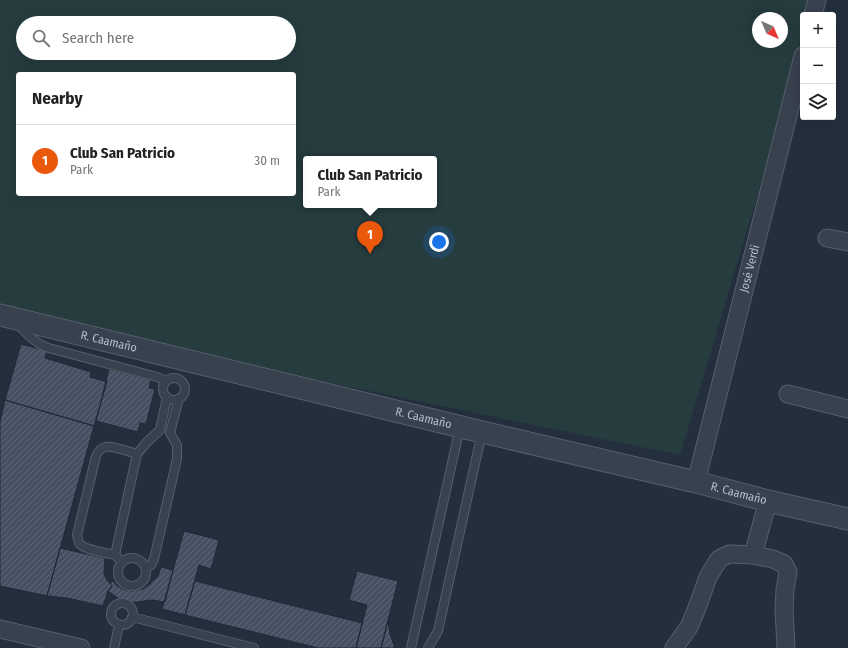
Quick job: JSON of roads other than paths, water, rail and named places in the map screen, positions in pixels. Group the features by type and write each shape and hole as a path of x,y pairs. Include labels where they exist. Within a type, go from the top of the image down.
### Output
{"street":[{"path":"814,12 817,0"},
{"name":"José Verdi","path":"696,482 800,68"},
{"path":"827,238 848,242"},
{"name":"R. Caamaño","path":"7,316 482,432 848,519"},
{"path":"788,394 848,409"},
{"path":"754,555 768,501"},
{"path":"674,648 689,627 708,577 719,559 729,554 754,555 773,559 784,564 788,572 784,609 787,642 786,648"},
{"path":"0,629 80,648"}],"lane":[{"path":"7,316 26,334 45,347 157,377 166,381"},
{"path":"172,378 180,379 183,382 185,389 184,393 179,398 173,400 167,397 164,394 163,387 166,381 172,378"},
{"path":"115,555 138,454 147,442 160,430 167,397"},
{"path":"170,433 179,398"},
{"path":"411,648 460,426"},
{"path":"146,568 151,565 154,559 177,459 177,445 170,433 160,430"},
{"path":"428,648 438,630 482,432"},
{"path":"122,562 115,555 85,548 81,545 78,540 79,528 96,456 99,450 104,447 110,447 138,454"},
{"path":"134,558 141,561 146,568 145,577 140,584 136,586 126,588 118,575 119,566 125,559 134,558"},
{"path":"123,602 131,608 132,617 126,624 119,625 112,618 112,611 116,605 123,602"},
{"path":"132,617 254,648"},
{"path":"114,648 119,625"}],"place":[{"name":"Club San Patricio","path":"370,254"}]}
